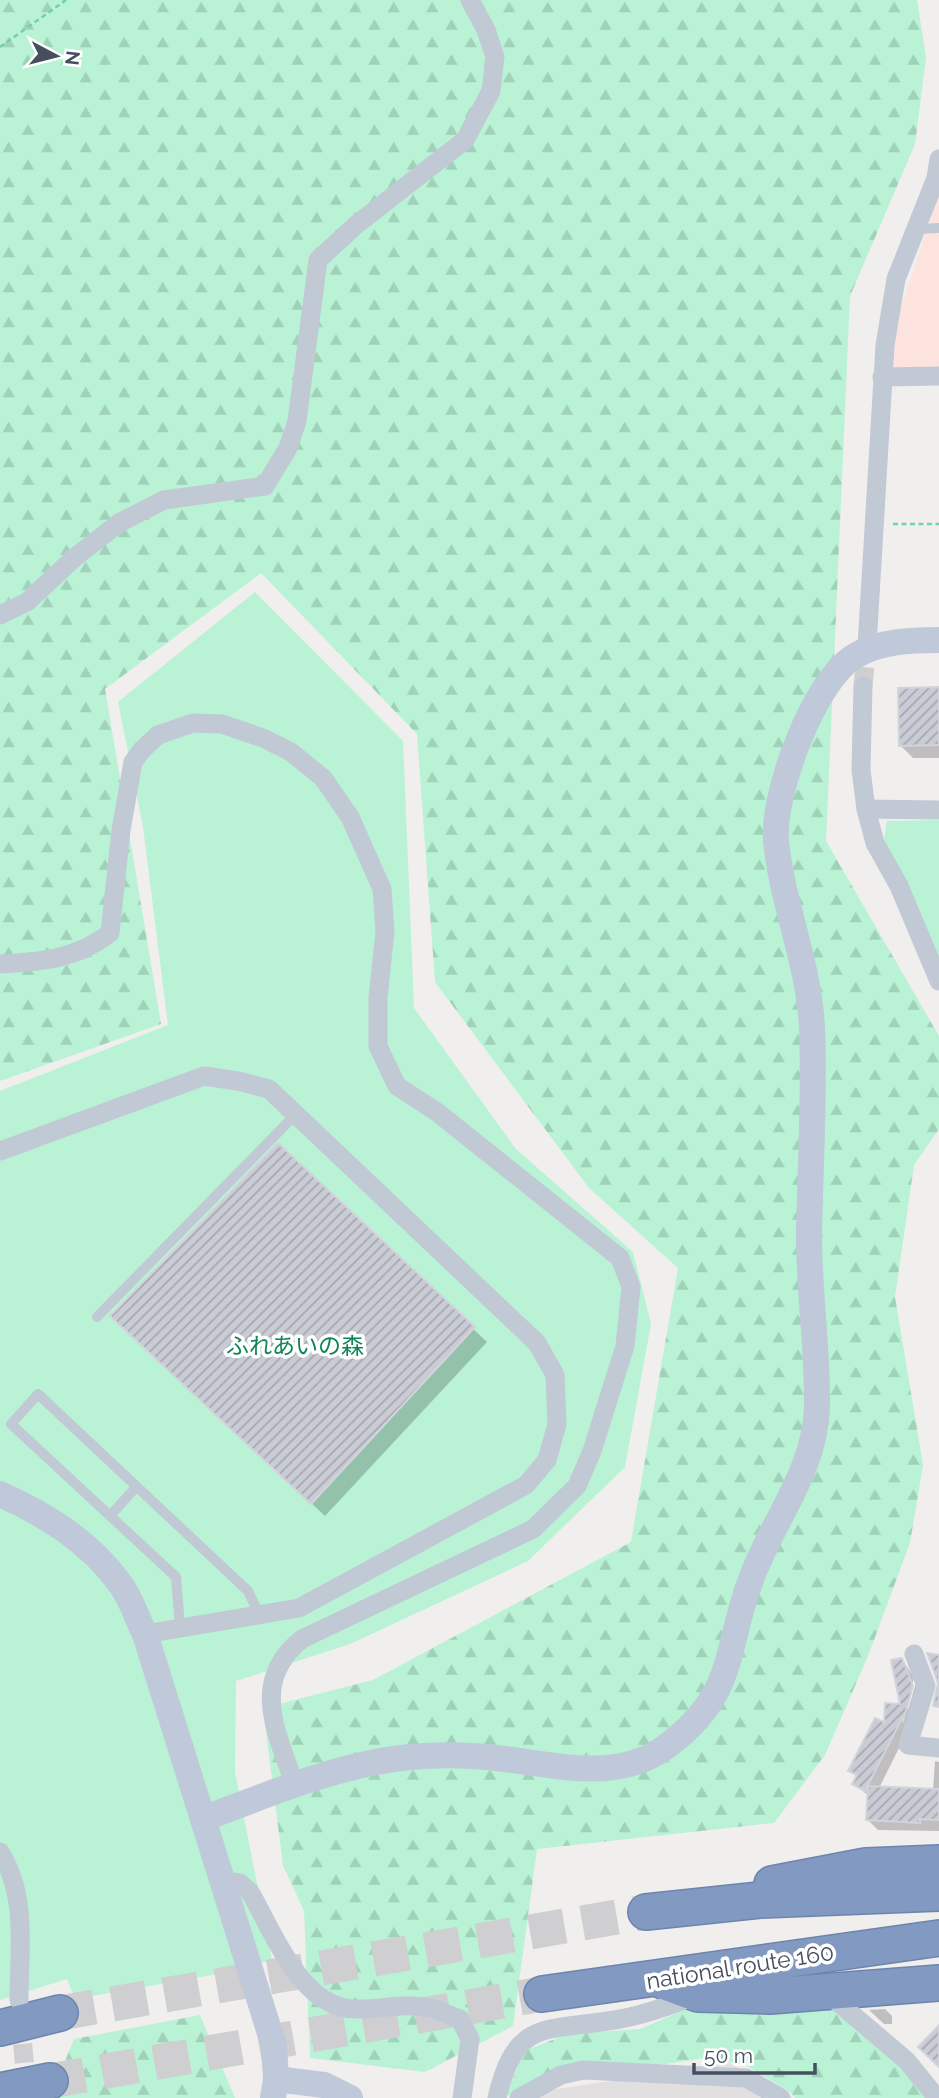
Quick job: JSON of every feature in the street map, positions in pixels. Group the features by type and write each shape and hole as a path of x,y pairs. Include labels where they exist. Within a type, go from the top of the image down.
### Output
{"highway":[{"path":"699,1906 794,1878 866,1866 939,1863"},
{"path":"646,1912 699,1906 939,1893"},
{"name":"national route 160","path":"541,1994 939,1938"},
{"path":"660,1979 698,1994 770,1996 939,1983"},
{"path":"0,2028 60,2013"},
{"path":"0,2091 51,2081"}],"street":[{"path":"0,615 27,602 74,558 119,523 164,500 265,486 288,448 297,421 318,260 356,225 465,140 491,91 495,57 486,30 470,0"},
{"path":"867,646 882,377 896,279 936,178 939,159"},
{"path":"882,377 939,376"},
{"path":"203,1819 358,1765 409,1757 454,1755 573,1769 608,1769 637,1762 667,1747 697,1721 722,1684 747,1590 760,1553 811,1450 817,1411 809,1238 814,1079 811,1018 805,967 776,841 784,776 801,736 838,667 858,654 880,646 939,640"},
{"path":"863,686 861,770 874,843 899,886 939,981"},
{"path":"0,964 47,961 90,948 110,933 121,830 133,762 158,735 193,723 222,724 291,752 323,778 343,807 382,889 385,931 378,998 378,1046 397,1086 437,1112 620,1258 631,1287 625,1346 592,1451 577,1486 533,1529 302,1639 283,1654 274,1675 270,1698 272,1719 295,1786"},
{"path":"866,809 939,810"},
{"path":"0,1151 204,1076 269,1089 537,1343 555,1375 557,1424 547,1460 526,1485 299,1608 145,1634"},
{"path":"0,1494 36,1510 81,1541 122,1586 145,1634 274,2046 275,2089 324,2085 350,2098"},
{"path":"914,1654 926,1686 908,1745 939,1748"},
{"path":"0,1852 14,1874 20,1911 19,2000"},
{"path":"222,1880 240,1883 250,1892 305,1986 323,2001 353,2009 430,2008 460,2019 470,2039 462,2098"},
{"path":"826,1992 907,2061 937,2098"},
{"path":"497,2098 503,2070 515,2050 529,2036 551,2027 610,2021 657,2010 698,1994"},
{"path":"519,2098 561,2076 583,2070 746,2078 781,2098"}],"lane":[{"path":"917,229 939,228"},
{"path":"97,1317 297,1113"},
{"path":"180,1627 176,1577 11,1424 38,1394 248,1591 259,1615"},
{"path":"110,1516 136,1486"}],"path":[{"path":"0,47 66,0"},
{"path":"872,524 939,524"}],"shaded area":[{"path":"939,194 939,369 890,370 896,324"},
{"path":"730,2063 793,2098 527,2098 530,2093"}],"green space":[{"path":"0,0 917,0 926,57 915,144 850,296 826,841 939,1036 939,1129 914,1165 895,1297 923,1465 910,1543 868,1656 825,1755 774,1823 537,1849 513,2026 425,2072 310,2058 304,1911 283,1865 263,1708 373,1680 631,1542 678,1268 589,1188 435,982 417,734 261,573 105,689 161,1024 0,1081"},
{"name":"ふれあいの森","path":"255,592 403,741 414,1008 516,1149 633,1252 651,1324 625,1467 528,1561 350,1644 236,1681 235,1772 272,1960 229,1972 75,1999 67,1979 0,2000 0,1091 168,1025 143,827 118,702"},
{"path":"939,820 939,963 918,906 884,839 887,821"},
{"path":"820,2000 901,2066 925,2098 795,2098 790,2092 745,2065 704,2058 577,2078 506,2096 524,2051 568,2034 640,2029 698,2004"},
{"path":"200,2015 235,2098 50,2098 74,2039"}],"building":[{"path":"939,687 939,745 899,746 898,688"},
{"path":"278,1143 475,1327 311,1504 110,1316"},
{"path":"927,1653 939,1655 939,1707 933,1706 938,1683"},
{"path":"902,1658 913,1686 903,1721 902,1718 865,1791 852,1784 857,1775 848,1771 875,1718 884,1722 885,1703 900,1704 891,1660"},
{"path":"868,1786 939,1789 939,1820 920,1819 920,1823 866,1820"},
{"path":"939,2025 939,2067 918,2047"}],"tunnel":[{"path":"863,686 867,646"},
{"path":"60,2013 646,1912"},
{"path":"50,2081 542,1994"},
{"path":"20,2015 27,2093"}]}
